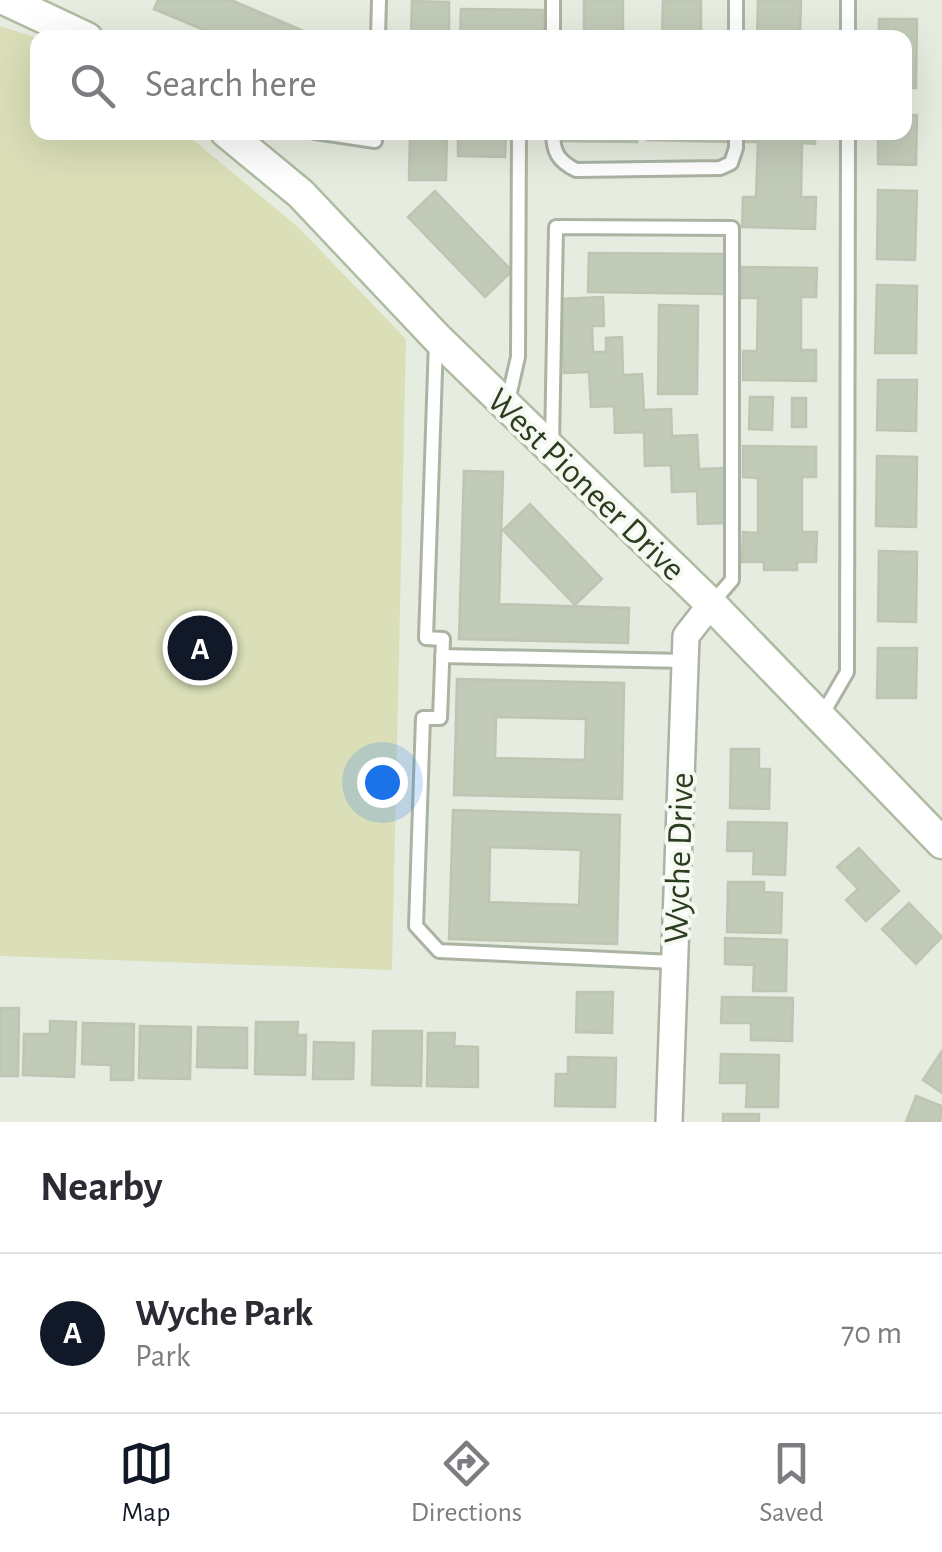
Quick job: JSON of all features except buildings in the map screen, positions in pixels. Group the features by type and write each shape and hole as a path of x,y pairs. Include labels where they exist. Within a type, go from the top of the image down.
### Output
{"main road":[{"path":"6,0 70,30"},
{"name":"West Pioneer Drive","path":"236,140 301,194 436,338 711,604 942,842"}],"street":[{"name":"Wyche Drive","path":"669,1122 686,636 711,604"}],"lane":[{"path":"378,30 379,0"},
{"path":"553,0 553,30"},
{"path":"736,0 736,30"},
{"path":"848,0 848,30"},
{"path":"507,407 518,357 519,140"},
{"path":"554,140 556,154 576,170 720,168 731,162 736,140"},
{"path":"820,717 847,672 848,659 848,140"},
{"path":"552,450 556,227 732,228 732,580 711,604"},
{"path":"436,338 426,638 443,639 440,718 424,718 416,926 438,951 674,962"},
{"path":"442,656 684,661"}],"green space":[{"path":"0,26 30,36 30,140 193,140 299,228 406,339 392,970 0,956"}],"place":[{"name":"Wyche Park","path":"200,648"}]}
